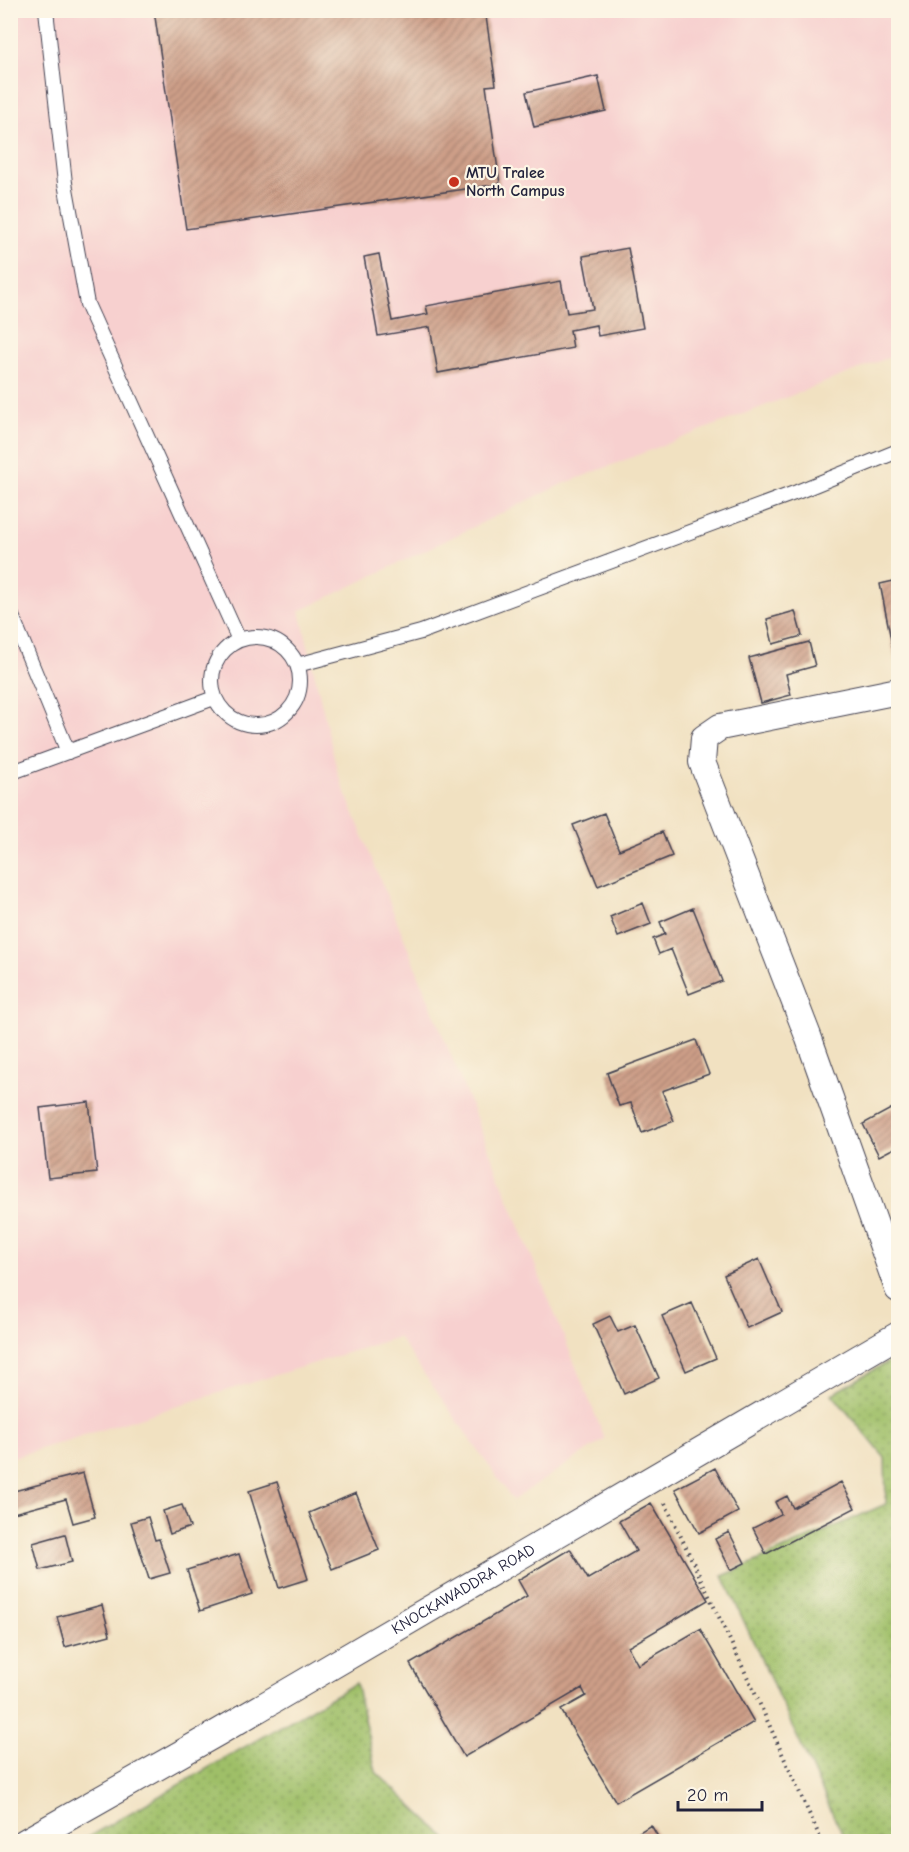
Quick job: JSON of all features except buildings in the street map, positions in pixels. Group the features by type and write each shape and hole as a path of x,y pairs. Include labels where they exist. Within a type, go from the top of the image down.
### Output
{"street":[{"path":"898,691 720,727 704,738 702,762 808,1036 898,1289"},
{"name":"KNOCKAWADDRA ROAD","path":"25,1842 219,1732 898,1335"}],"lane":[{"path":"46,10 65,183 87,304 239,640"},
{"path":"297,665 421,632 797,492 898,451"},
{"path":"10,611 68,752"},
{"path":"253,637 273,641 290,653 297,665 300,679 296,699 284,716 272,723 244,724 232,719 221,710 214,698 212,677 218,657 227,647 239,640 253,637"},
{"path":"10,774 214,698"}],"path":[{"path":"653,1478 753,1689 822,1842"}],"shaded area":[{"path":"11,11 898,11 898,354 558,486 300,611 338,774 605,1439 513,1500 398,1337 11,1458"}],"green space":[{"path":"898,1356 898,1841 847,1841 723,1576 886,1504 885,1458 832,1394"},
{"path":"356,1683 376,1772 449,1841 81,1841"}],"place":[{"name":"MTU Tralee North Campus","path":"454,182"}]}
